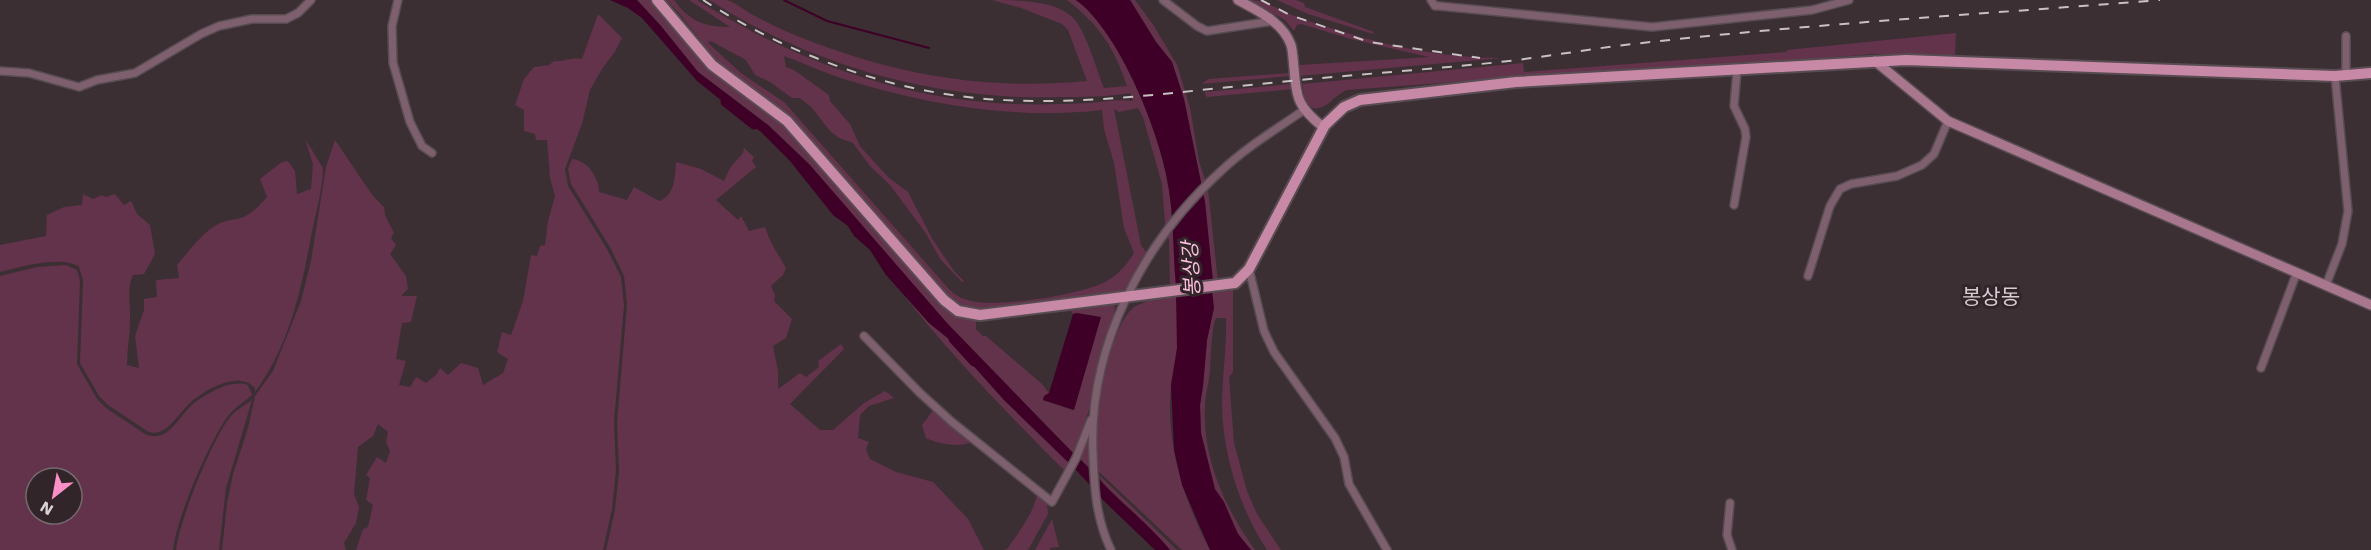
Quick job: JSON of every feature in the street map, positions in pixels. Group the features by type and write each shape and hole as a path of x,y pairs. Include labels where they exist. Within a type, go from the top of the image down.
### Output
{"main road":[{"path":"657,0 712,65 787,121 944,300 958,311 987,315 1229,285 1240,279 1249,269 1323,127 1344,107 1360,100 1516,82 1906,60 2340,75 2371,72"}],"street":[{"path":"0,71 29,74 79,87 96,80 135,73 219,26 252,19 286,20 298,13 311,0"},
{"path":"398,0 392,26 393,63 410,122 422,146 432,153"},
{"path":"1163,0 1207,31 1273,21"},
{"path":"1238,0 1273,21 1290,43 1296,92 1304,110 1323,127"},
{"path":"1431,0 1435,6 1652,27 1812,10 1849,0"},
{"path":"2326,285 2342,244 2348,211 2340,75 2346,36"},
{"path":"1875,61 1948,121 2371,305"},
{"path":"1734,205 1746,137 1746,129 1734,106 1737,70"},
{"path":"864,336 952,422 1053,502 1076,458 1093,415 1107,352 1125,297 1167,230 1206,185 1246,150 1304,110"},
{"path":"1808,276 1830,206 1840,189 1851,184 1897,176 1922,165 1934,154 1948,121"},
{"path":"1249,269 1264,331 1274,352 1335,438 1344,457 1349,484 1387,550"},
{"path":"2261,368 2297,272"},
{"path":"1093,415 1094,469 1099,517 1102,532 1111,550"},
{"path":"1730,503 1727,535 1732,550"}],"shaded area":[{"path":"637,0 650,0 704,64 777,116 956,314 1115,304 1114,317 1090,407 1074,454 947,324 809,164 768,125 698,72","holes":["1071,311 1073,314 1077,313 1073,410 1043,400 1049,393 1042,384 976,329 976,320"]},
{"path":"666,0 674,0 691,18 705,24 730,27 689,0 697,0 771,41 810,58 849,73 931,94 973,101 1015,104 1133,101 1130,93 1104,96 1014,97 923,86 834,61 791,44 749,24 709,0 727,0 770,24 810,41 917,73 1017,84 1087,81 1068,30 1062,24 1021,8 992,0 1037,2 1059,8 1075,20 1088,44 1104,88 1127,86 1117,60 1104,38 1097,28 1067,0 1076,0 1092,15 1123,60 1158,142 1171,202 1176,287 1170,288 1169,239 1166,237 1162,184 1143,117 1138,108 1119,112 1114,109 1141,245 1147,253 1125,292 983,311 972,309 945,293 791,118 724,67","holes":["711,41 746,60 755,75 770,82 792,98 800,98 812,108 830,131 839,138 853,143 870,166 890,185 925,232 941,260 962,282 964,281 954,271 933,240 908,192 888,177 860,146 850,124 830,101 829,95 794,70 786,67 784,56 844,79 939,103 1036,113 1102,110 1104,129 1114,163 1124,228 1134,253 1121,270 1110,279 1078,291 1042,298 989,303 961,298 948,288 785,103 741,73 708,43"]},
{"path":"1130,0 1135,0 1154,26 1177,65 1190,107 1199,161 1208,189 1218,282 1213,282 1205,202 1184,99 1172,62 1156,42"},
{"path":"1249,0 1266,3 1316,23 1394,45 1458,56 1502,58 1299,76 1300,65 1429,57 1351,39 1301,24 1297,25 1294,31 1285,20"},
{"path":"1277,0 1296,0 1304,3 1305,7 1374,32 1373,34 1308,14"},
{"path":"598,14 622,38 590,90 582,124 565,169 568,186 607,249 621,277 624,305 614,422 616,471 612,509 603,550 356,550 363,529 368,527 373,505 366,500 370,478 366,475 377,457 386,463 390,451 386,442 388,432 378,424 373,436 358,447 354,494 359,507 356,523 344,543 346,550 222,550 233,474 248,428 255,396 273,371 301,301 311,261 326,167 335,140 373,196 384,207 385,215 394,233 391,238 396,245 390,254 406,276 408,289 401,296 417,296 411,322 402,323 396,359 406,361 399,385 410,387 416,377 426,383 436,375 440,368 448,375 461,363 478,368 483,385 503,373 508,359 497,352 502,332 511,335 523,301 531,255 537,256 540,246 545,245 548,221 555,196 550,178 547,140 536,140 535,134 524,131 524,110 515,105 524,79 534,67 549,65 554,61 582,59"},
{"path":"1956,33 1955,55 1873,54 1662,71 1524,77 1347,90 1317,108 1306,104 1302,84 1523,63 1524,72 1786,52 1787,50"},
{"path":"1291,73 1290,76 1202,84 1208,79"},
{"path":"1291,84 1293,89 1207,97 1204,92"},
{"path":"305,139 323,168 322,184 303,278 292,318 277,356 255,392 255,388 248,383 232,381 223,383 197,397 165,429 156,433 147,431 108,405 99,396 80,363 83,280 79,267 62,262 52,262 0,272 0,245 46,236 47,215 64,207 82,205 83,194 93,199 102,195 106,197 115,194 124,205 131,201 137,214 150,225 155,254 144,274 133,275 130,284 127,365 139,368 135,336 144,310 144,299 157,297 156,280 179,278 177,265 207,232 221,223 245,216 259,206 267,197 260,179 282,162 288,161 295,171 297,194 311,189 313,164"},
{"path":"744,148 754,157 752,161 756,167 716,200 738,220 741,216 749,231 765,227 786,268 783,275 771,286 775,295 774,301 792,319 786,338 773,346 778,371 778,389 800,373 806,377 819,367 818,361 841,344 844,349 790,404 820,430 833,430 864,403 885,391 894,398 869,406 860,415 858,438 869,442 866,449 870,459 896,472 933,482 968,519 984,550 606,550 615,510 619,471 617,422 627,305 624,276 610,247 571,184 568,169 572,159 583,162 594,175 599,192 627,200 634,187 659,201 671,190 676,162 701,169 724,181"},
{"path":"66,265 77,270 80,280 77,364 97,399 106,408 145,434 159,436 164,434 194,403 213,391 227,385 248,385 252,395 228,416 203,462 180,520 173,550 0,550 0,276 37,267"},
{"path":"1233,288 1233,372 1229,377 1234,443 1247,491 1257,514 1281,550 1267,550 1257,534 1241,500 1230,463 1222,406 1226,318 1216,318 1213,330 1205,402 1207,445 1226,501 1255,550 1251,550 1238,534 1214,489 1201,433 1200,405 1212,316 1212,290"},
{"path":"902,293 929,323 965,352 971,363 1004,400 1070,464 1066,472 961,363"},
{"path":"1176,294 1178,340 1171,386 1171,429 1178,471 1192,512 1210,550 1182,550 1096,469 1099,402 1109,357 1120,327 1133,308 1154,299"},
{"path":"252,400 226,488 219,550 176,550 183,520 214,443 230,417"},
{"path":"934,409 972,442 949,445 926,438 922,425"},
{"path":"1090,436 1093,472 1079,458 1087,437"},
{"path":"1099,475 1177,550 1170,550 1120,502"},
{"path":"1037,493 1047,502 1048,514 1028,550 1004,550 1007,549 1025,522"},
{"path":"1052,519 1059,547 1050,548 1050,550 1035,550"}],"water":[{"path":"610,0 637,0 698,72 768,125 809,164 947,323 1074,454 1070,464 1004,400 971,363 965,352 929,323 886,275 870,250 854,236 848,226 833,215 790,161 761,132 697,81 642,18 628,8"},
{"name":"봉상강","path":"1076,0 1130,0 1156,42 1172,62 1184,99 1205,202 1213,282 1176,287 1171,202 1158,142 1123,60 1092,15"},
{"path":"1212,290 1214,308 1207,340 1200,405 1201,433 1215,489 1224,502 1238,534 1251,550 1210,550 1182,485 1174,450 1171,385 1177,348 1176,294"},
{"path":"1073,314 1101,317 1074,410 1043,400 1044,396 1049,393"},
{"path":"1079,458 1093,472 1092,487 1074,468"},
{"path":"1100,480 1170,550 1155,550 1100,497"}],"waterway":[{"path":"784,0 827,21 929,48"},
{"path":"725,102 754,125"},
{"path":"953,339 974,362"}],"railway":[{"path":"703,0 773,39 847,70 885,81 963,97 1036,101 1103,99 1471,65 1633,44 1764,31 2160,0"},
{"path":"1261,0 1290,15 1369,42 1480,58"}],"district":[{"name":"봉상동","path":"1991,296"}]}
